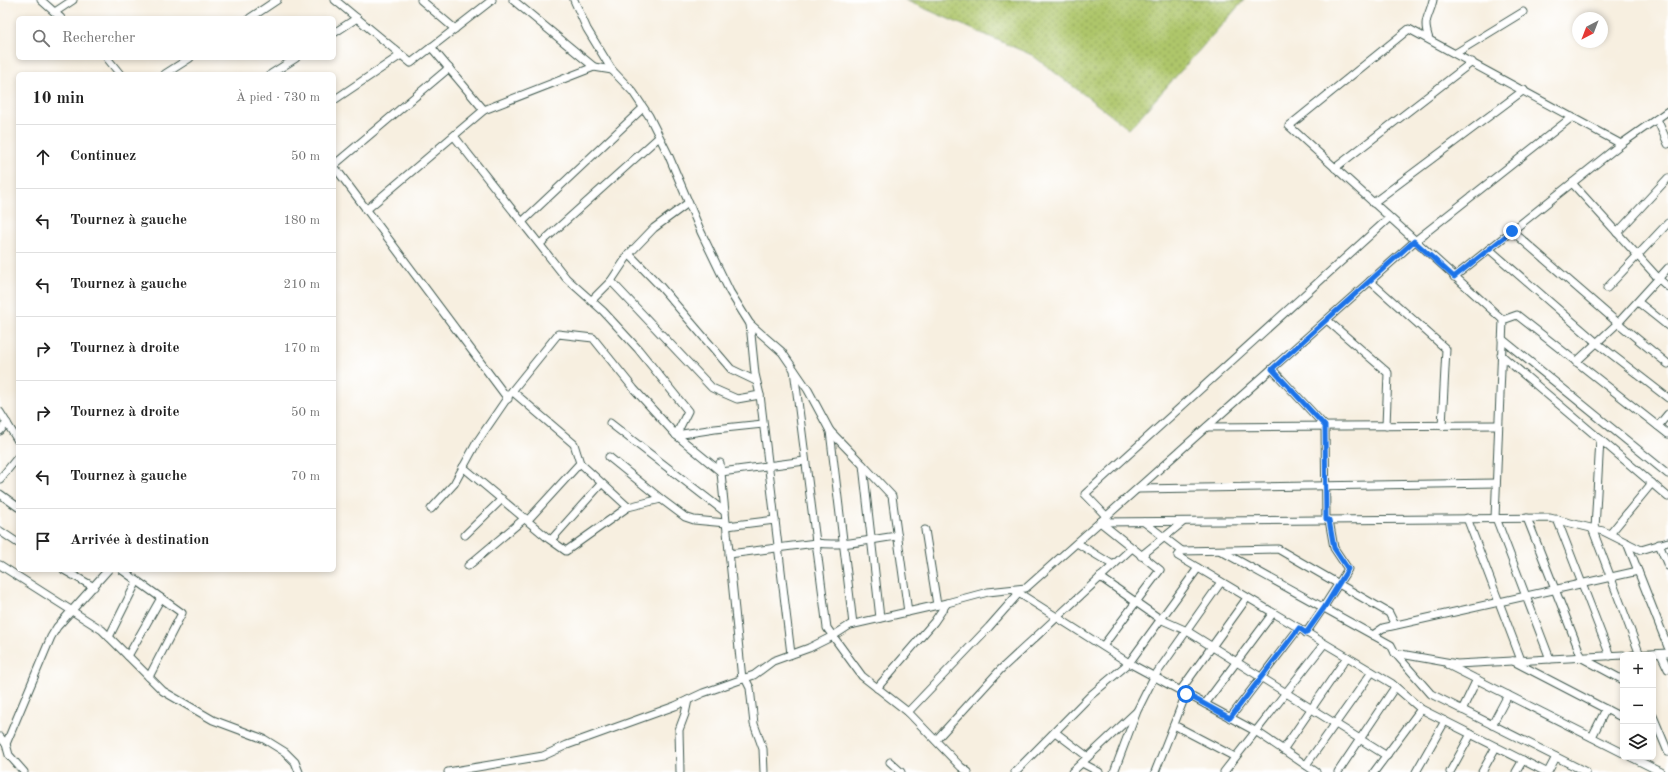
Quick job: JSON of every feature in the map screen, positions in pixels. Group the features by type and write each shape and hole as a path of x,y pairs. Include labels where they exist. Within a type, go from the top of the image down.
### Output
{"street":[{"path":"40,0 59,16"},
{"path":"55,12 73,0"},
{"path":"253,16 278,0"},
{"path":"335,0 411,63 492,0"},
{"path":"421,0 455,29"},
{"path":"513,0 594,67 612,70"},
{"path":"574,0 587,29 612,70 633,92 659,137 730,292 750,324 782,352 808,390 830,431 892,496 908,612"},
{"path":"1429,39 1425,22 1433,0"},
{"path":"1456,54 1523,12"},
{"path":"336,32 357,18"},
{"path":"1503,320 1414,241 1289,126 1409,28 1621,144"},
{"path":"431,47 484,110"},
{"path":"336,99 402,55"},
{"path":"109,60 118,72"},
{"path":"168,72 187,60"},
{"path":"274,72 293,60"},
{"path":"1335,168 1472,62"},
{"path":"366,210 484,110 594,67"},
{"path":"336,164 449,68"},
{"path":"1373,203 1524,90"},
{"path":"522,222 643,108"},
{"path":"1454,277 1621,144 1668,111"},
{"path":"448,772 543,756 567,745 675,706 703,692 754,675 773,661 809,648 853,624 947,603 988,592 1017,591 1026,588 1414,241 1572,117"},
{"path":"1657,119 1668,144"},
{"path":"454,136 566,278 591,301 638,350 688,411 676,435"},
{"path":"540,244 659,137"},
{"path":"337,174 366,210 508,399"},
{"path":"1617,233 1668,178"},
{"path":"1572,183 1658,279 1668,287"},
{"path":"591,301 611,282 629,254 654,228 688,203"},
{"path":"1106,517 1085,494 1389,218"},
{"path":"1607,288 1668,223"},
{"path":"1512,231 1618,323 1668,364"},
{"path":"1489,249 1597,343 1668,398"},
{"path":"629,254 660,286 731,369 756,382"},
{"path":"1576,362 1618,323 1668,268"},
{"path":"1370,281 1446,349 1442,426"},
{"path":"611,282 712,388 737,399 760,395"},
{"path":"1638,302 1668,326"},
{"path":"1503,320 1517,315 1668,434"},
{"path":"1327,320 1388,373 1386,426"},
{"path":"1503,320 1498,425 1496,518 1550,659"},
{"path":"750,324 791,654"},
{"path":"431,509 454,484 477,442 508,399 512,391 558,334 593,338 634,388 676,435 721,472 768,465 805,462"},
{"path":"1502,339 1668,474"},
{"path":"1501,355 1668,497"},
{"path":"1272,369 1325,426 1328,520 1334,548 1348,569 1324,608 1306,633"},
{"path":"794,370 826,628 862,676 908,712 961,767 968,772"},
{"path":"512,391 574,444 580,463 600,484 628,507"},
{"path":"0,412 16,438"},
{"path":"1658,426 1668,414"},
{"path":"0,431 7,423"},
{"path":"610,423 725,512"},
{"path":"676,435 763,424"},
{"path":"1207,427 1498,425"},
{"path":"830,431 853,624"},
{"path":"1600,439 1593,528 1639,652"},
{"path":"609,457 685,517 694,520 726,525 775,520"},
{"path":"0,479 16,459"},
{"path":"468,566 527,519 580,463"},
{"path":"720,463 743,678 750,688 754,724 763,749 764,772"},
{"path":"863,465 880,618"},
{"path":"463,467 566,551 628,507 661,499"},
{"path":"1138,489 1496,483"},
{"path":"1610,534 1652,483"},
{"path":"551,540 600,484"},
{"path":"0,494 16,505"},
{"path":"465,535 502,499"},
{"path":"1467,518 1521,660"},
{"path":"1527,518 1582,658 1620,678"},
{"path":"1100,522 1550,518 1593,528 1610,534 1641,550 1668,542"},
{"path":"1557,519 1610,656"},
{"path":"1100,522 1160,570 1103,646"},
{"path":"1144,522 1182,551 1278,549 1389,613 1395,625"},
{"path":"1141,556 1183,522"},
{"path":"925,530 937,605"},
{"path":"0,531 16,542"},
{"path":"729,554 778,547 816,543 844,543 898,536"},
{"path":"1077,543 1113,565"},
{"path":"1626,543 1668,647"},
{"path":"1659,544 1668,566"},
{"path":"936,740 1000,670 1132,548"},
{"path":"1182,551 1178,556 1372,672 1395,687 1421,709 1547,772 1556,757"},
{"path":"1221,551 1391,645 1395,653 1430,694 1586,772"},
{"path":"0,565 102,630 163,691 213,720 264,739 285,752 295,762 299,772"},
{"path":"1015,772 1091,695 1129,663 1198,568"},
{"path":"1373,636 1383,628 1395,625 1638,571"},
{"path":"68,572 94,587"},
{"path":"6,744 51,637 57,627 73,611 106,572"},
{"path":"125,572 182,613 149,677"},
{"path":"1100,577 1160,619 1187,631 1387,756"},
{"path":"109,637 138,581"},
{"path":"1114,772 1137,711 1154,677 1222,582"},
{"path":"1017,591 1129,663 1256,732 1311,770 1336,724 1372,672"},
{"path":"908,712 989,627 1017,591"},
{"path":"128,656 161,598"},
{"path":"1155,772 1174,725 1183,693 1212,647 1247,598"},
{"path":"877,688 934,622 947,603"},
{"path":"1205,704 1273,613"},
{"path":"1230,718 1299,628"},
{"path":"1224,772 1324,644"},
{"path":"1395,653 1457,664 1620,656"},
{"path":"1665,653 1668,669"},
{"path":"1283,750 1347,657"},
{"path":"1440,661 1620,751"},
{"path":"1513,661 1620,716"},
{"path":"1462,710 1477,679"},
{"path":"1338,772 1395,687"},
{"path":"1492,725 1508,695"},
{"path":"680,772 679,730 688,700"},
{"path":"1375,772 1421,709"},
{"path":"1592,737 1606,709"},
{"path":"1072,772 1137,711"},
{"path":"1416,772 1445,721"},
{"path":"1656,723 1668,752"},
{"path":"1174,725 1235,757"},
{"path":"1055,732 1088,757"},
{"path":"1450,772 1471,734"},
{"path":"1656,735 1662,738"},
{"path":"0,737 6,744 9,755 24,772"},
{"path":"1482,772 1496,747"},
{"path":"1516,772 1523,760"},
{"path":"1637,760 1661,772"},
{"path":"890,762 901,772"},
{"path":"1082,763 1099,772"}],"green space":[{"path":"905,0 1244,0 1129,129 1032,55"}],"route":[{"path":"1186,694 1230,718 1299,628 1306,633 1324,608 1348,569 1334,548 1329,520 1326,520 1325,426 1272,369 1414,241 1454,277 1512,231"}]}
